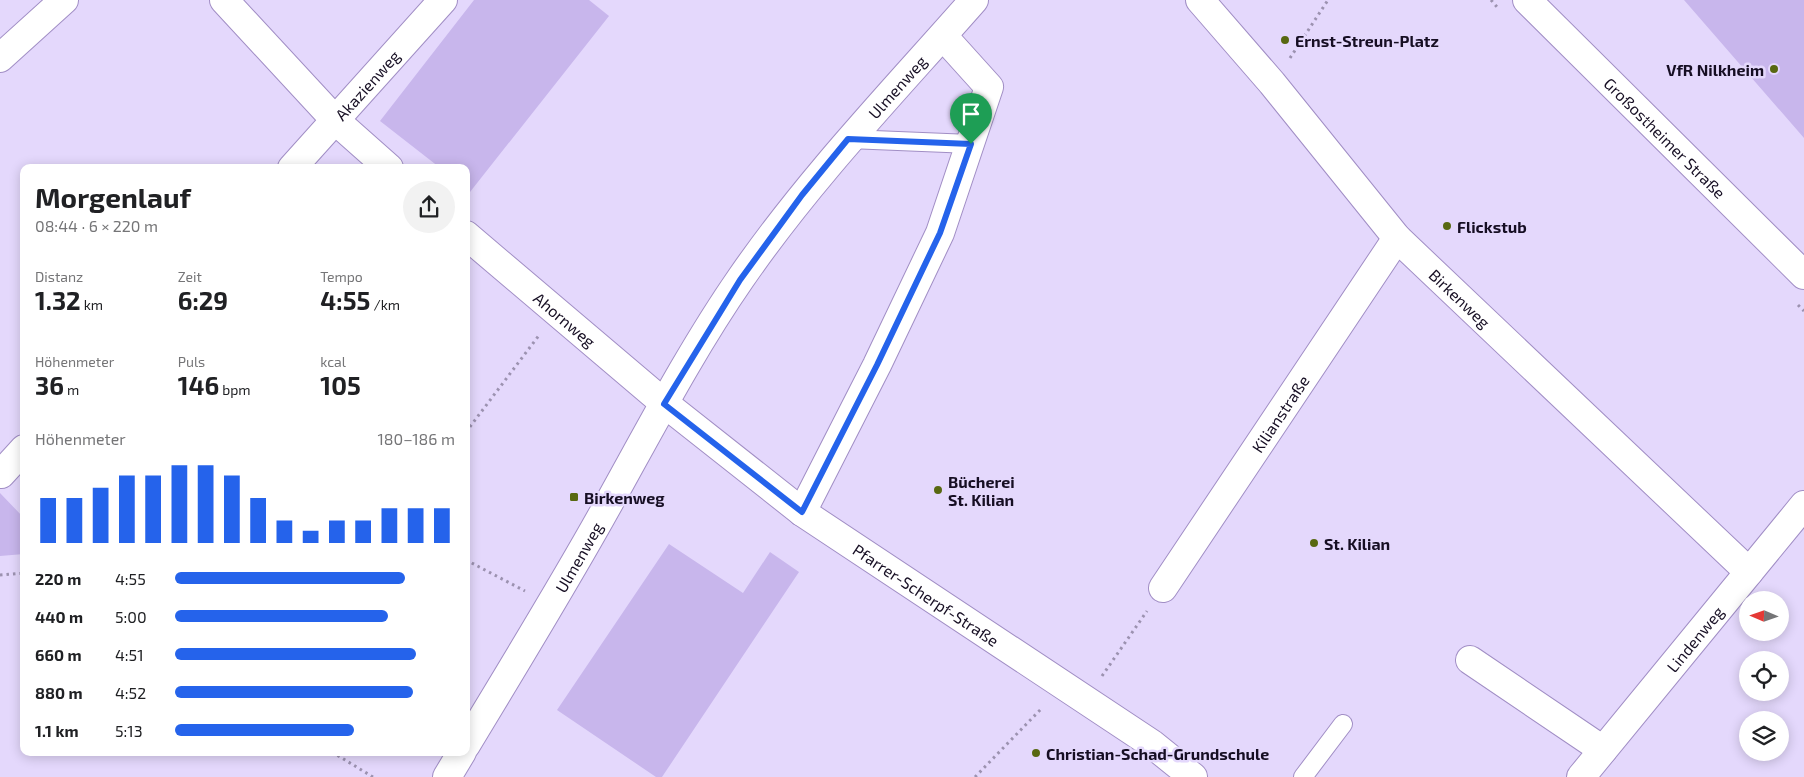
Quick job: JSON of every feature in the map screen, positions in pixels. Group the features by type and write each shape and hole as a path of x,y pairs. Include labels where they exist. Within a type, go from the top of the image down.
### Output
{"street":[{"path":"0,58 64,0"},
{"path":"224,0 336,121 384,164"},
{"name":"Akazienweg","path":"296,164 443,0"},
{"name":"Ulmenweg","path":"470,738 550,604 664,404 740,280 802,195 848,139 974,0"},
{"name":"Birkenweg","path":"1200,0 1272,83 1397,238 1749,572"},
{"name":"Großostheimer Straße","path":"1526,0 1804,274"},
{"path":"802,512 882,356 940,233 989,87 942,36"},
{"name":"Ahornweg","path":"470,238 664,404"},
{"name":"Kilianstraße","path":"1163,588 1397,238"},
{"name":"Pfarrer-Scherpf-Straße","path":"664,404 802,512 1075,695 1152,744 1193,777"},
{"path":"1,474 20,453"},
{"name":"Lindenweg","path":"1581,777 1804,505"},
{"path":"1470,660 1603,750"},
{"path":"447,777 460,756"}],"lane":[{"path":"848,139 971,144"},
{"path":"1303,777 1343,724"}],"path":[{"path":"1272,83 1328,0"},
{"path":"470,427 556,313"},
{"path":"470,562 550,604"},
{"path":"0,575 20,573"},
{"path":"975,777 1027,721 1075,695 1163,588"},
{"path":"339,756 373,777"}],"shaded area":[{"path":"474,0 589,0 609,16 470,192 470,164 435,164 380,121"},
{"name":"VfR Nilkheim","path":"1684,0 1804,0 1804,138"},
{"path":"0,493 20,514 20,554 0,556"},
{"path":"669,544 743,593 770,552 799,572 662,777 656,777 557,710"}],"place":[{"name":"Ernst-Streun-Platz","path":"1285,40"},
{"name":"VfR Nilkheim","path":"1774,69"},
{"name":"Flickstub","path":"1447,226"},
{"name":"Bücherei St. Kilian","path":"938,490"},
{"name":"Birkenweg","path":"574,497"},
{"name":"St. Kilian","path":"1314,543"},
{"name":"Christian-Schad-Grundschule","path":"1036,753"}],"route":[{"path":"848,139 971,144 940,233 908,303 802,512 664,404 740,280 802,195 848,139"}]}
